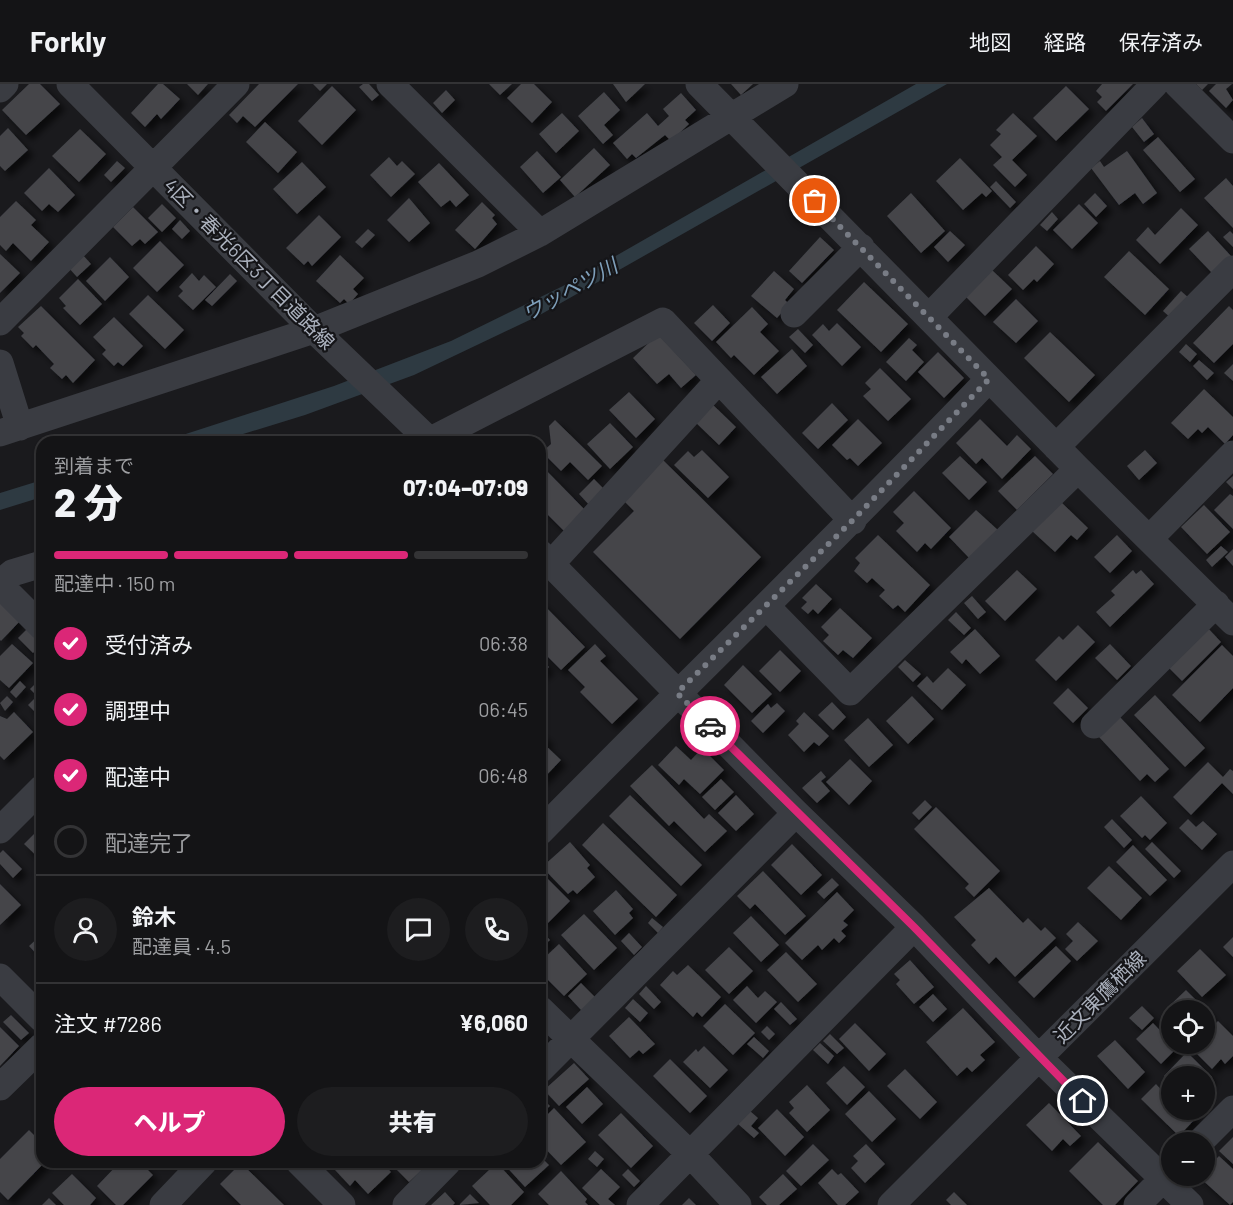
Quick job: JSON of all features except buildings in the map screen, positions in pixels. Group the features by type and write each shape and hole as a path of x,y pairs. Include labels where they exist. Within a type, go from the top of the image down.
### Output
{"street":[{"path":"0,89 5,84"},
{"name":"4区・春光6区3丁目道路線","path":"70,84 323,339 424,436"},
{"path":"0,322 236,84"},
{"path":"390,84 540,233"},
{"path":"699,84 930,316 1056,447 1224,613 1094,725"},
{"path":"0,363 10,430 323,339 540,233 740,126 785,84"},
{"path":"930,316 1155,84"},
{"path":"1177,84 1233,140"},
{"path":"794,314 861,247"},
{"path":"1056,447 1233,269"},
{"path":"433,436 663,321 853,520"},
{"path":"546,826 853,520 989,379"},
{"path":"546,557 719,380"},
{"path":"1150,538 1233,454"},
{"path":"766,606 850,692 1078,469"},
{"path":"546,559 796,813 914,927 1039,1058 1161,1169"},
{"path":"36,566 12,573 0,584 36,621"},
{"path":"0,830 36,794"},
{"path":"546,1064 796,813"},
{"name":"近文東鷹栖線","path":"891,1205 1233,864"},
{"path":"640,1205 914,927"},
{"path":"0,977 36,1013"},
{"path":"546,1015 690,1154 738,1205"},
{"path":"0,1087 36,1052"},
{"path":"1210,1132 1233,1109"},
{"path":"163,1205 193,1168"},
{"path":"305,1168 342,1205"},
{"path":"406,1205 442,1168"},
{"path":"1137,1205 1161,1180"},
{"path":"1176,1186 1190,1205"}],"water":[{"name":"ウッペツ川","path":"916,84 947,84 538,316 414,375 305,415 237,436 180,436 334,386 451,341 565,285"},
{"path":"36,482 36,499 0,510 0,493"}],"way so far":[{"path":"710,726 677,693 853,520 989,379 930,316 815,201"}],"route":[{"path":"710,726 914,927 1083,1101"}]}
